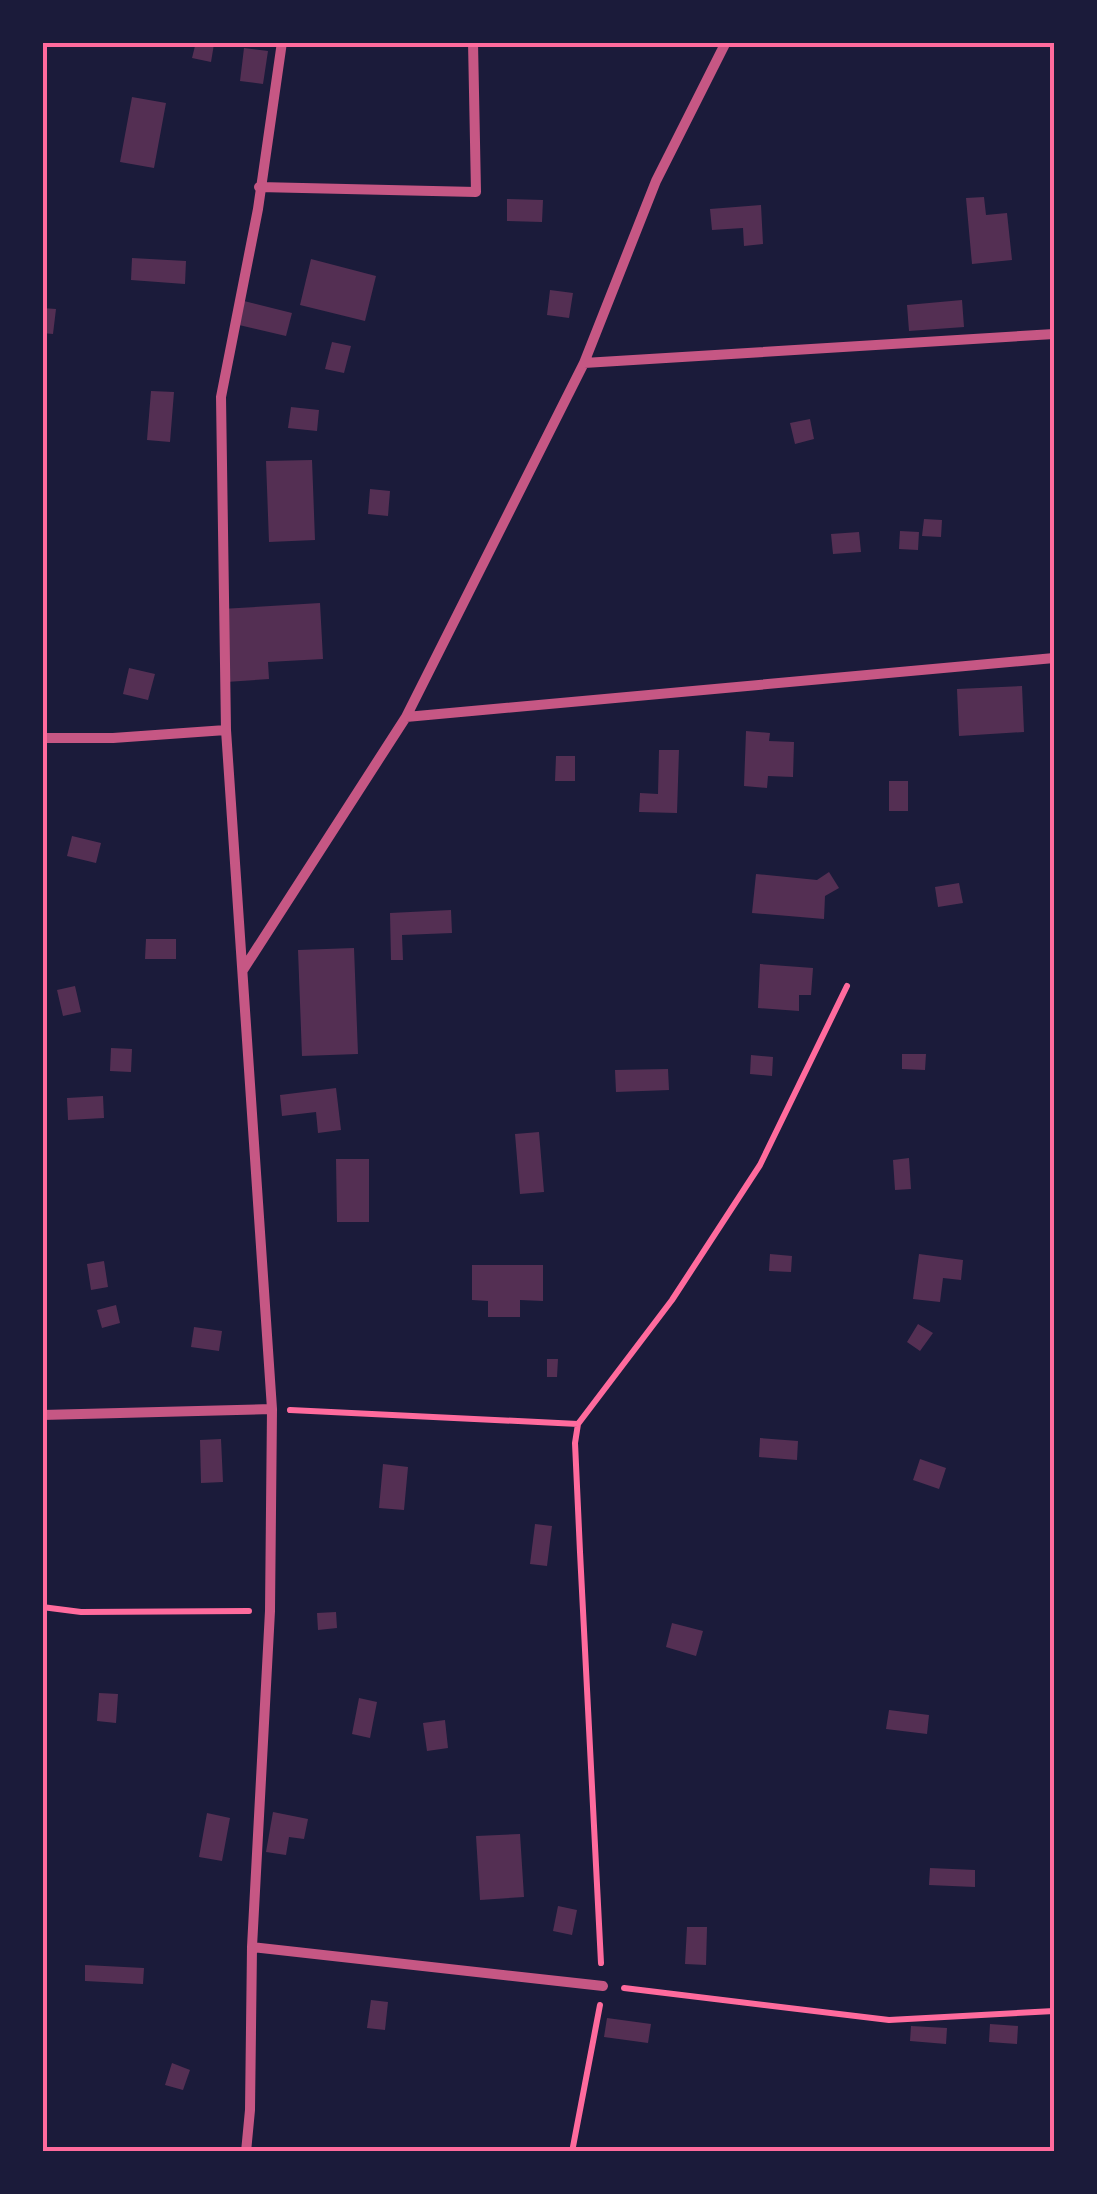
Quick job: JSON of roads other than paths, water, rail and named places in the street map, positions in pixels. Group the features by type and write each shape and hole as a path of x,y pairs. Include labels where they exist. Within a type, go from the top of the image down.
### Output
{"street":[{"path":"246,2152 252,1947 270,1611 272,1409 226,730 221,398 258,209 282,42"},
{"path":"259,187 476,192 474,42"},
{"path":"243,971 406,717 584,362 656,181 726,42"},
{"path":"584,362 1054,334"},
{"path":"406,717 1054,658"},
{"path":"42,738 113,738 226,730"},
{"path":"42,1415 272,1409"},
{"path":"252,1947 604,1986"}]}
